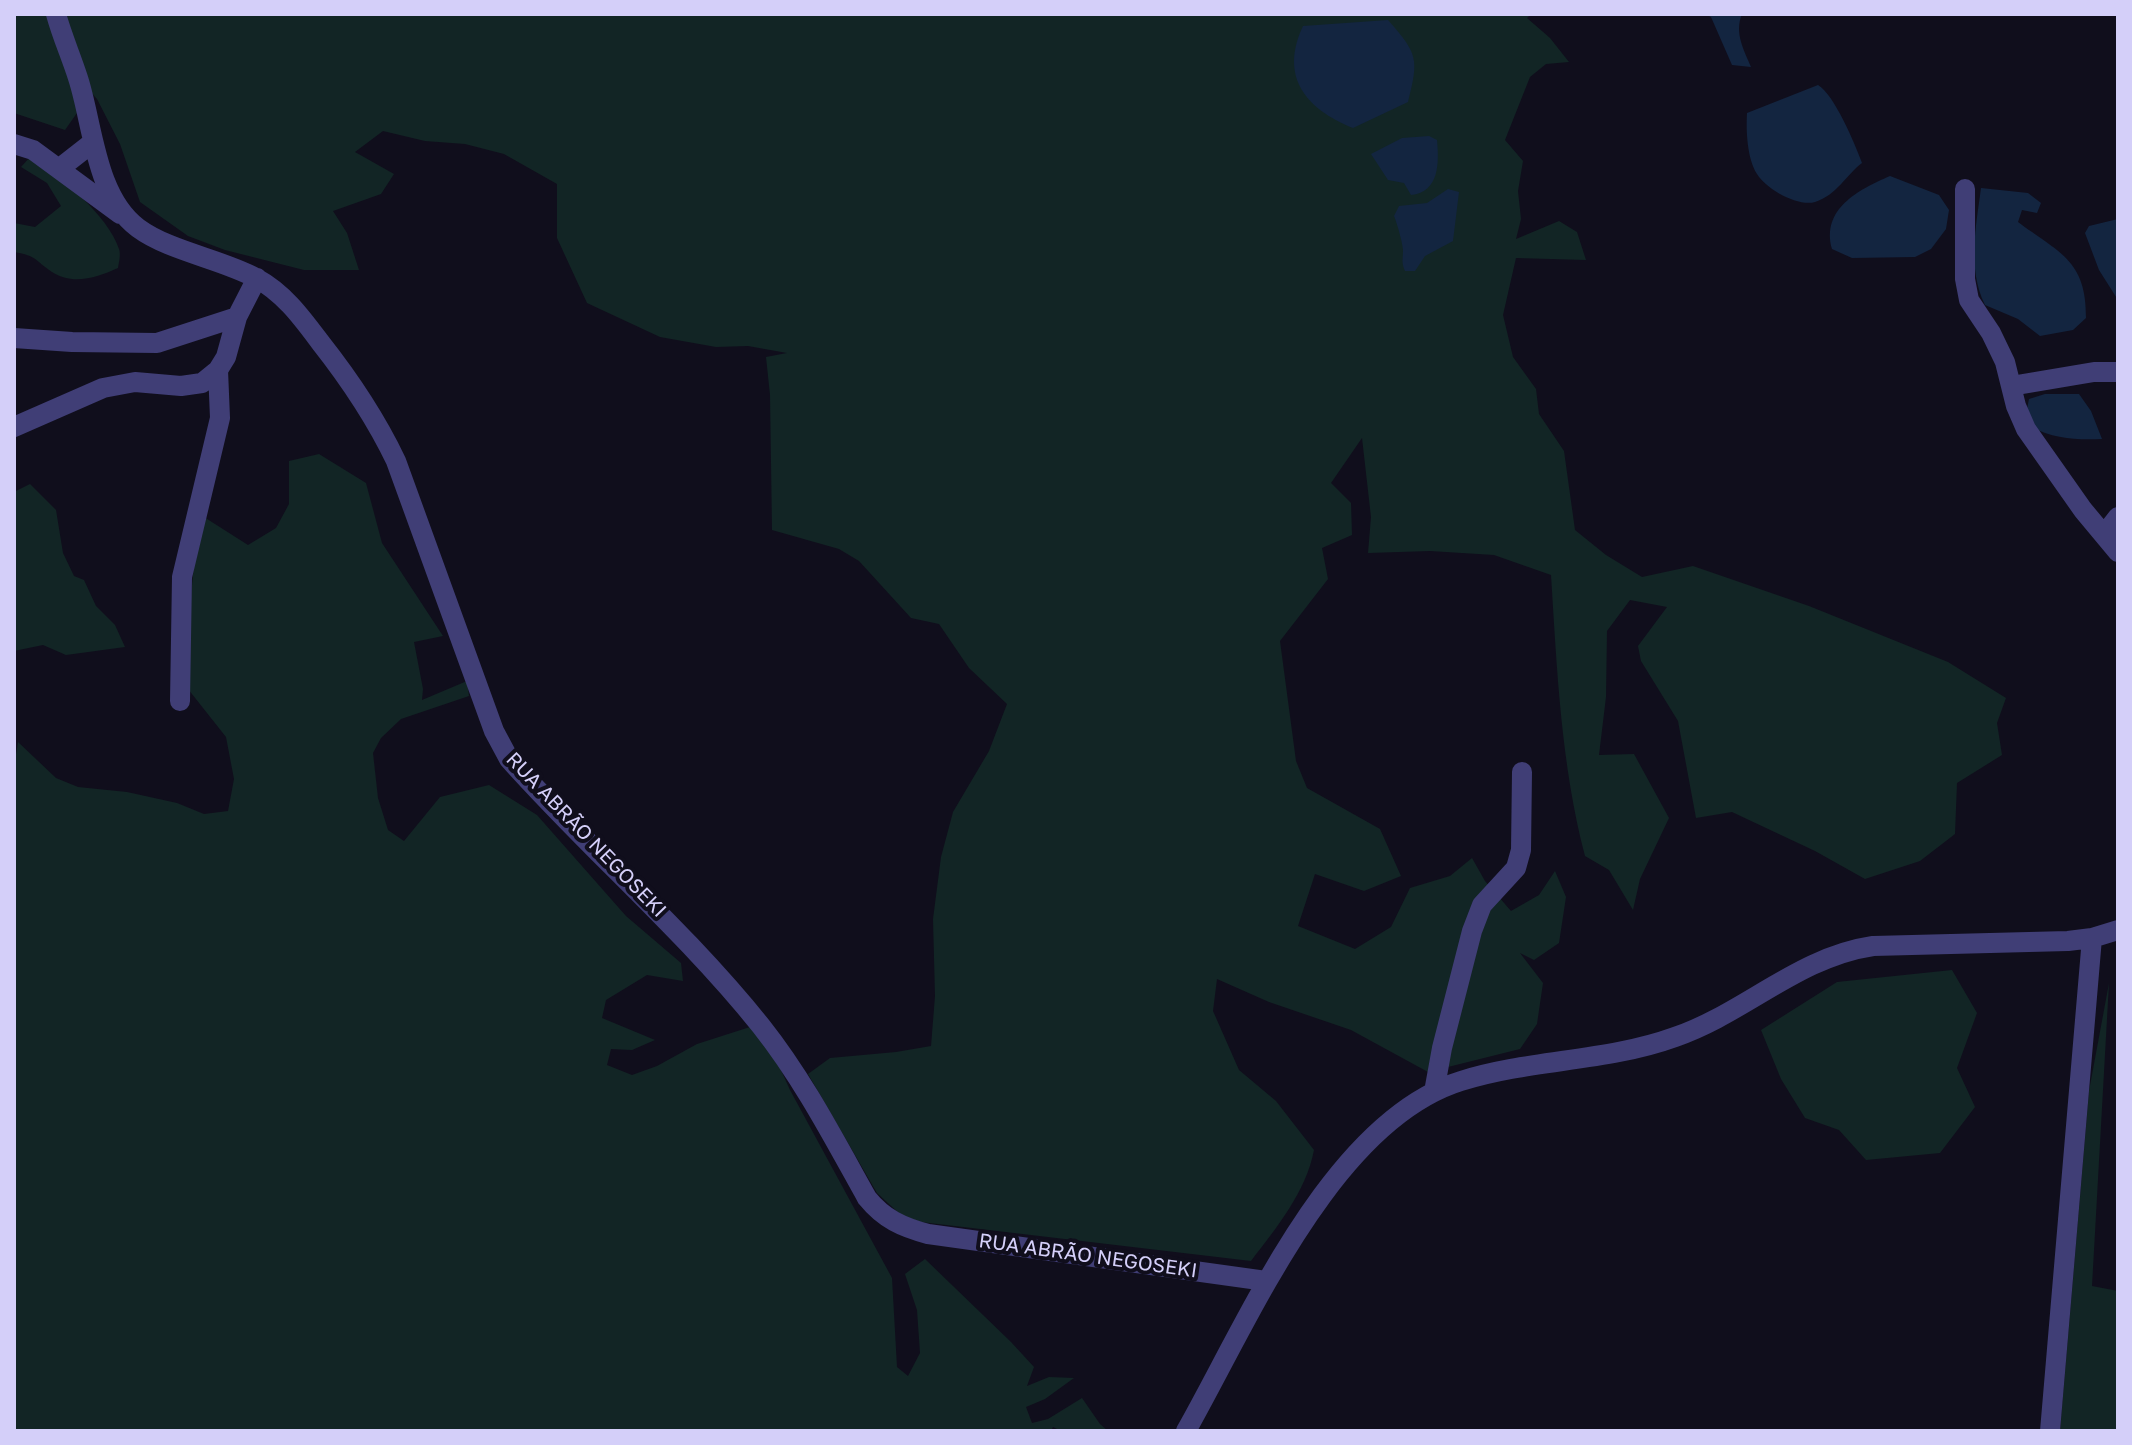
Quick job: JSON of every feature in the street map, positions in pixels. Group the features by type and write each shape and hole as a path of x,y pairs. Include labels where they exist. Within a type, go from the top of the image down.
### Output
{"street":[{"path":"56,14 78,79 92,143 106,181 119,206 137,228"},
{"path":"60,168 92,143"},
{"name":"RUA ABRÃO NEGOSEKI","path":"14,144 33,150 60,168 137,228 257,278 293,307 377,420 396,461 494,731 509,759 657,908 762,1027 793,1069 867,1198 881,1215 904,1227 928,1234 1266,1281"},
{"path":"1965,189 1964,251 1969,300 1991,333 2005,362 2026,429 2118,552"},
{"path":"14,427 103,388 135,382 181,386 202,383 218,370 226,357 237,317 257,278"},
{"path":"14,338 157,343 237,317"},
{"path":"180,701 182,577 220,418 218,370"},
{"path":"2011,386 2094,372 2118,372"},
{"path":"2104,535 2118,517"},
{"path":"1434,1092 1472,931 1482,905 1516,868 1521,850 1522,772"},
{"path":"1186,1431 1266,1281 1318,1204 1370,1137 1421,1097 1460,1081 1494,1072 1620,1052 1678,1037 1815,962 1850,950 1873,946 2068,941 2118,930"},
{"path":"2050,1431 2092,938"}],"green space":[{"path":"14,14 1531,14 1527,18 1550,38 1569,62 1546,64 1530,77 1505,140 1523,161 1518,191 1521,219 1516,239 1559,221 1577,232 1586,260 1516,258 1503,315 1513,357 1536,389 1539,414 1564,451 1575,530 1606,555 1642,577 1693,566 1809,606 1948,662 2006,698 1997,723 2002,755 1957,783 1955,834 1920,861 1865,879 1815,851 1732,812 1696,818 1678,721 1641,661 1638,646 1667,607 1630,600 1607,631 1606,697 1599,755 1634,754 1669,818 1640,879 1633,910 1609,870 1585,856 1565,752 1551,575 1494,555 1430,551 1368,553 1371,517 1362,438 1331,483 1351,503 1352,535 1322,548 1328,579 1280,641 1296,761 1307,788 1380,829 1401,876 1364,891 1315,874 1298,926 1355,949 1391,927 1410,888 1450,876 1472,858 1485,881 1511,911 1539,895 1555,871 1566,897 1559,943 1534,960 1520,953 1543,983 1537,1024 1520,1049 1428,1072 1351,1030 1269,1002 1217,979 1213,1011 1239,1070 1276,1101 1314,1150 1297,1195 1251,1261 921,1222 902,1216 877,1193 808,1074 830,1058 931,1046 935,996 933,919 941,857 953,812 989,751 1007,704 969,668 939,624 911,618 859,561 839,549 772,530 770,395 766,357 787,353 748,346 716,347 660,337 587,303 557,238 557,184 504,154 465,144 425,141 383,131 355,152 394,174 381,194 333,211 347,233 359,270 304,270 225,250 188,236 140,202 120,144 97,99 87,88 77,113 65,130 14,113"},
{"path":"30,157 68,185 105,223 119,249 118,268 94,277 68,279 32,257 14,252 14,223 35,227 61,206 47,183 21,167"},
{"path":"319,454 366,483 382,543 443,636 414,642 423,689 422,700 467,681 469,696 401,719 381,738 373,753 378,798 388,830 404,841 440,797 489,785 537,815 626,916 681,963 683,981 647,975 606,1000 602,1018 655,1040 632,1050 611,1049 607,1065 632,1075 657,1066 697,1044 750,1027 776,1059 892,1278 897,1367 908,1376 920,1353 917,1310 905,1274 925,1259 1034,1367 1027,1386 1049,1377 1074,1378 1045,1399 1026,1407 1032,1423 1048,1419 1082,1398 1108,1431 1061,1431 1053,1427 1051,1431 14,1431 14,767 18,742 56,778 78,787 127,792 177,803 204,814 228,811 234,779 226,737 188,689 189,616 196,544 204,517 248,545 276,528 289,504 289,461"},
{"path":"30,484 56,510 63,553 74,576 84,580 96,606 115,625 125,647 66,655 43,645 14,651 14,492"},
{"path":"1952,970 1977,1013 1957,1068 1975,1107 1940,1153 1866,1160 1839,1130 1805,1118 1781,1079 1761,1030 1837,982"},
{"path":"2109,983 2092,1286 2118,1291 2118,1431 2060,1431 2089,1091"}],"water":[{"path":"1705,14 1742,14 1739,35 1751,67 1732,65 1711,17"},
{"path":"1388,20 1405,41 1413,58 1414,76 1408,102 1353,128 1322,111 1301,89 1294,61 1296,44 1303,26"},
{"path":"1818,85 1831,98 1862,163 1829,195 1808,203 1783,196 1761,180 1749,152 1747,113"},
{"path":"1429,136 1437,140 1436,175 1428,188 1411,195 1404,183 1388,180 1371,154 1402,138"},
{"path":"1890,176 1939,195 1949,210 1946,229 1931,249 1915,257 1852,258 1832,249 1830,235 1837,212 1855,195"},
{"path":"1981,188 2028,193 2041,203 2037,213 2022,210 2018,222 2057,250 2075,270 2085,298 2086,318 2073,330 2040,336 2018,319 1985,305 1979,291 1975,262 1975,232"},
{"path":"1448,189 1459,192 1453,241 1425,256 1415,271 1405,271 1402,243 1394,216 1399,206 1427,203"},
{"path":"2118,219 2118,300 2099,270 2085,233 2089,226"},
{"path":"2045,394 2079,394 2091,411 2102,439 2066,438 2031,427 2026,414 2029,399"}]}
